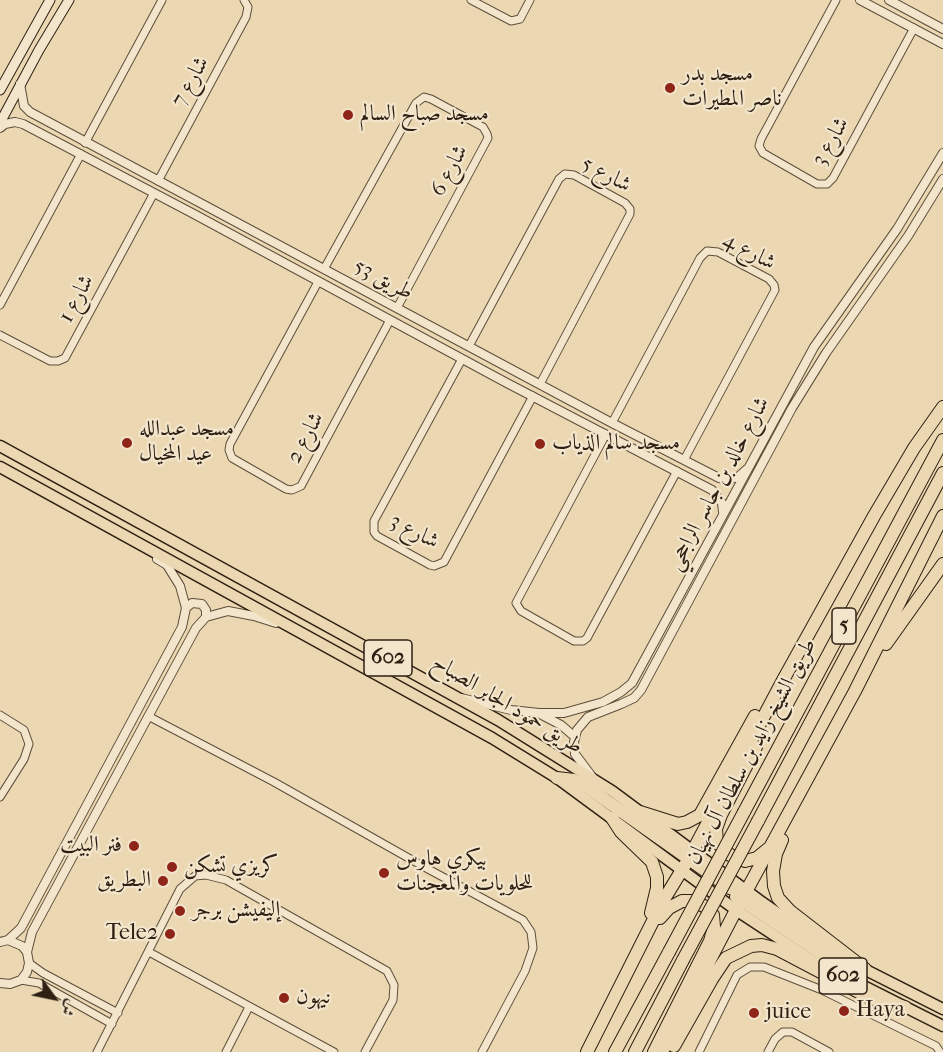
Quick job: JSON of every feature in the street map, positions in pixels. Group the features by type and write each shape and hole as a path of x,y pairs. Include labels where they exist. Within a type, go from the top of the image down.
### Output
{"highway":[{"path":"587,1052 663,901 688,860 782,682 880,506 914,448 943,407"},
{"name":"طريق الشيخ زايد بن سلطان آل نهيان","path":"615,1052 943,440"},
{"name":"طريق الشيخ زايد بن سلطان آل نهيان","path":"635,1052 943,473"},
{"path":"663,1052 862,677 943,516"},
{"path":"862,677 943,564"},
{"path":"640,812 678,824 700,815 752,721 782,682"},
{"path":"773,844 757,858 745,861 730,855 717,842 716,829 767,724 782,682"},
{"path":"816,764 776,854 773,871 774,886 778,898 790,910 865,969"},
{"path":"557,778 574,780 598,794 688,860 695,871 824,955 849,962"},
{"path":"612,818 621,832 652,862 657,877 655,901 639,948"},
{"path":"646,935 669,908 682,901 698,903 713,915 714,927 710,941 654,1052"},
{"path":"670,1052 726,958 751,946 762,945 777,949 870,998 904,1007"}],"main road":[{"path":"0,90 50,0"},
{"path":"0,123 67,1"},
{"name":"طريق حمود الجابر الصباح","path":"0,446 498,720 595,780 640,812 688,860"},
{"name":"طريق حمود الجابر الصباح","path":"0,467 492,738 557,778 612,818 688,860 742,900 748,917 812,960 904,1007"},
{"path":"192,574 205,570 207,566 205,558"},
{"name":"طريق حمود الجابر الصباح","path":"742,900 759,900 849,962"},
{"name":"602","path":"849,962 943,1008"},
{"name":"602","path":"904,1007 943,1027"}],"street":[{"path":"86,143 162,0"},
{"name":"شارع 7","path":"158,181 246,17 248,7 244,0"},
{"path":"471,0 511,21 520,19 530,0"},
{"name":"شارع 3","path":"836,0 759,146 763,153 817,184 827,184 833,178 914,28"},
{"path":"860,0 943,44"},
{"path":"889,0 943,28"},
{"name":"طريق 53","path":"20,84 24,106 37,116 612,423 726,480 738,477 747,469"},
{"name":"شارع 6","path":"324,269 416,103 421,98 428,97 483,127 488,138 398,308"},
{"path":"30,127 31,120 37,116"},
{"name":"طريق 53","path":"0,128 5,124 15,122 30,127 81,154 390,321 704,486 718,497 723,512"},
{"name":"شارع خالد بن جاسر الراجحي","path":"458,697 512,710 564,713 603,702 632,683 814,347 897,229 943,153"},
{"path":"0,305 81,154"},
{"name":"شارع 5","path":"469,346 559,179 565,174 574,175 625,203 630,209 630,214 540,384"},
{"name":"شارع خالد بن جاسر الراجحي","path":"575,737 580,725 588,717 634,698 641,690 792,408 826,353 908,236 943,179"},
{"path":"921,191 920,202 928,204"},
{"name":"شارع 1","path":"0,335 50,361 65,358 154,193"},
{"path":"192,213 198,210 198,202"},
{"path":"209,222 208,215 214,211"},
{"path":"897,229 903,229 908,236"},
{"name":"شارع 4","path":"612,423 700,258 707,251 718,252 769,279 775,290 684,460"},
{"name":"شارع 2","path":"318,282 230,444 229,450 232,458 286,489 292,490 301,486 390,321"},
{"path":"814,347 823,345 826,353"},
{"name":"شارع 3","path":"462,359 374,521 374,531 377,536 430,565 434,566 444,562 533,396"},
{"path":"488,373 497,368 493,359"},
{"path":"505,382 503,372 512,369"},
{"path":"606,434 516,603 520,611 574,641 583,641 587,638 677,471"},
{"path":"704,486 712,480 711,474"},
{"path":"4,941 21,928 182,627 186,608 180,586 167,565 127,543 98,521"},
{"path":"21,980 27,972 29,963 27,951 32,932 190,638 206,617 207,610 202,604 195,602 186,608"},
{"path":"206,617 228,611 240,612 297,630"},
{"path":"657,636 658,647 666,645"},
{"path":"539,713 561,725 575,737 575,754 595,780"},
{"path":"0,715 24,730 29,744 24,759 0,797"},
{"path":"148,716 274,782 523,920 531,932 533,948 525,971 482,1052"},
{"path":"97,1052 183,885 195,876 206,875 219,877 387,971 394,985 393,1000 365,1052"},
{"path":"4,941 16,942 27,951"},
{"path":"149,952 334,1052"},
{"path":"29,963 43,973 118,1013"},
{"path":"699,1052 737,975 750,967 764,967 822,990 936,1046 940,1052"},
{"path":"0,992 10,984 21,980 39,983 112,1024"},
{"path":"0,982 10,984"},
{"path":"226,1052 249,1007"},
{"path":"768,1052 775,1039 783,1032 792,1032 829,1052"}],"place":[{"name":"مسجد بدر ناصر المطيرات","path":"670,88"},
{"name":"مسجد صباح السالم","path":"348,115"},
{"name":"مسجد عبدالله عيد المخيال","path":"127,443"},
{"name":"مسجد سالم الذياب","path":"540,444"},
{"name":"فنر البيت","path":"134,846"},
{"name":"كريزي تشكن","path":"172,867"},
{"name":"بيكري هاوس للحلويات والمعجنات","path":"384,873"},
{"name":"البطريق","path":"163,881"},
{"name":"إليفيشن برجر","path":"180,911"},
{"name":"Tele2","path":"170,934"},
{"name":"نيهون","path":"284,998"},
{"name":"Haya","path":"844,1011"},
{"name":"juice","path":"754,1013"}]}
